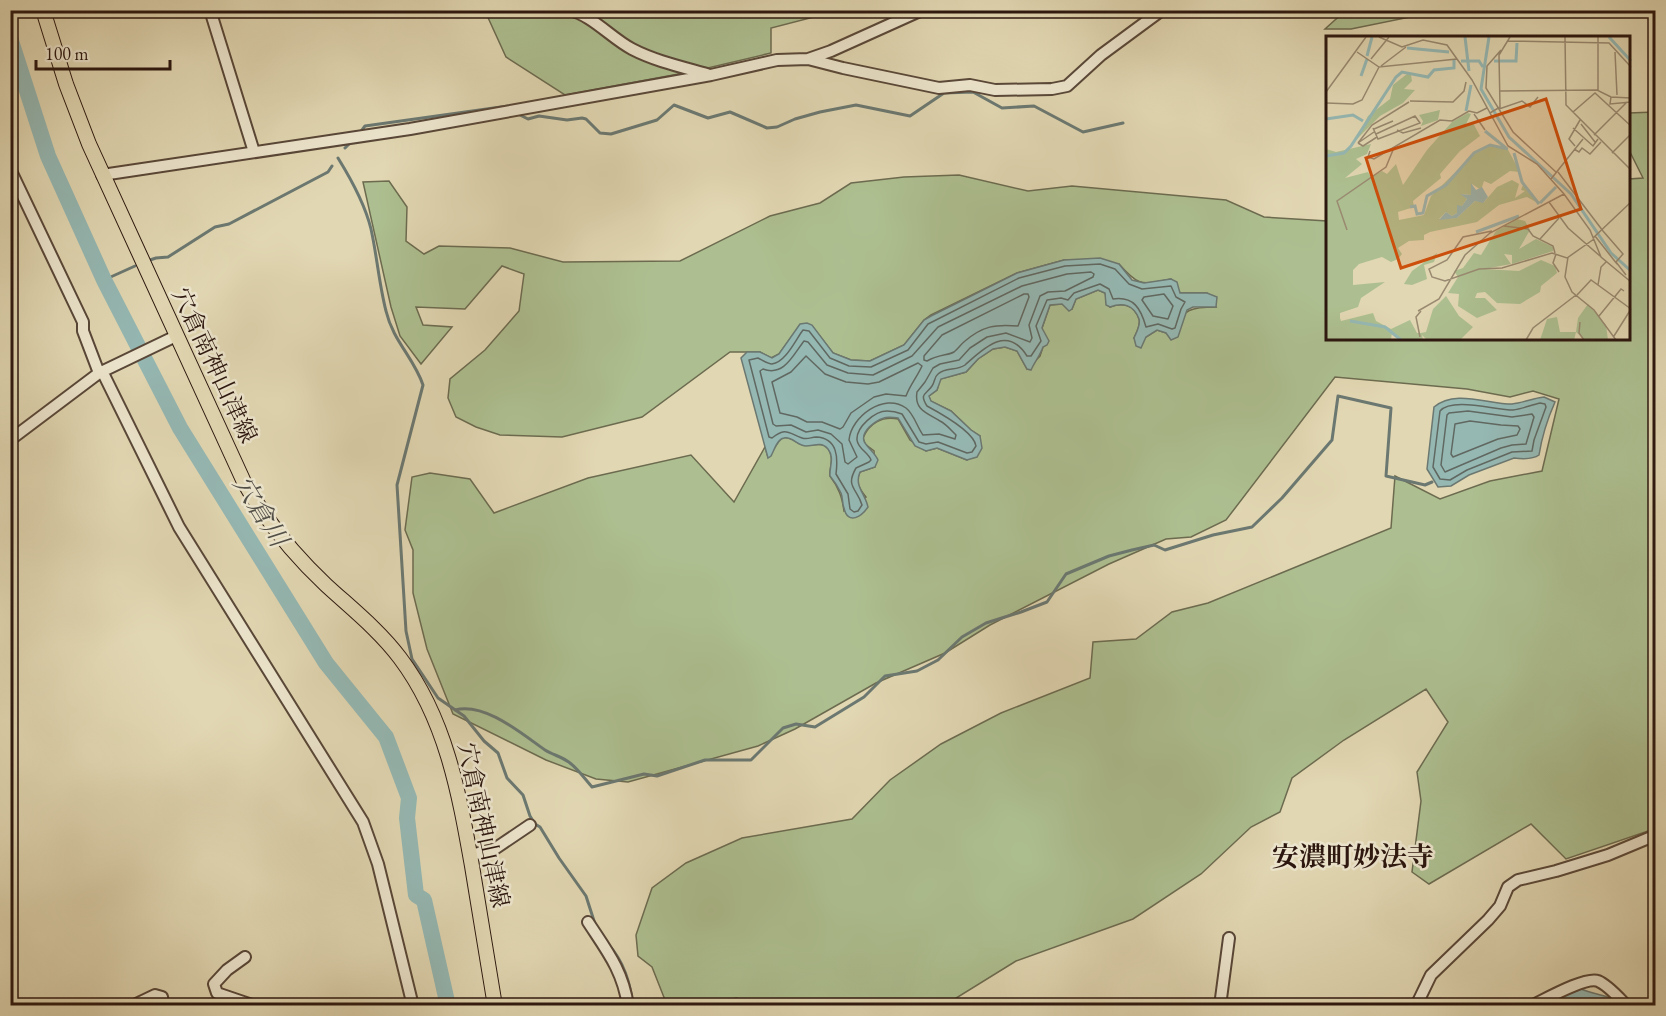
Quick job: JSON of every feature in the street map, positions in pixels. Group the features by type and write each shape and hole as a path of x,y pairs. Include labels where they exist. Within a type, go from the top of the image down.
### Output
{"main road":[{"name":"穴倉南神山津線","path":"43,10 66,84 102,175 173,337 244,482 271,525 291,550 388,644 417,683 440,729 459,796 495,1005"}],"street":[{"path":"210,10 254,152"},
{"path":"569,10 589,19 635,51 711,75"},
{"path":"808,59 922,10"},
{"path":"102,175 410,129 711,75 777,60 808,59 939,88 970,85 995,90 1052,89 1066,86 1101,55 1162,10"},
{"path":"10,169 82,322 83,332 180,527 363,822 375,852 413,1005"},
{"path":"10,440 102,371 173,337"},
{"path":"470,855 493,850 530,825"},
{"path":"1416,1005 1431,975 1500,906 1508,887 1518,880 1608,855 1656,835"},
{"path":"588,922 619,970 628,1005"},
{"path":"1220,1005 1229,939"},
{"path":"245,957 226,970 214,984 214,991 255,1005"},
{"path":"1531,1005 1595,980 1627,1005"},
{"path":"132,1005 155,995 162,997 164,1005"}],"green space":[{"path":"1435,10 1435,12 1351,29 1325,29 1345,11"},
{"path":"485,11 837,11 771,28 771,53 695,71 565,95 506,57"},
{"path":"1655,112 1655,831 1651,830 1566,859 1531,824 1429,884 1412,872 1421,801 1417,772 1448,722 1426,689 1344,740 1292,778 1280,812 1251,827 1201,874 1133,919 1016,961 945,1005 746,1006 737,998 702,1005 667,1005 652,967 638,956 636,935 652,888 686,863 742,838 852,819 890,780 941,744 1001,713 1090,678 1093,642 1136,639 1172,612 1208,603 1391,528 1395,476 1440,499 1490,481 1542,471 1559,399 1533,391 1510,397 1467,389 1335,377 1226,520 1191,537 1166,539 1109,564 990,625 945,653 876,683 795,729 758,746 628,782 596,779 546,760 453,714 427,649 413,593 413,550 405,530 412,477 430,473 470,479 494,513 588,478 691,455 734,502 765,447 768,457 780,439 785,437 802,445 819,444 828,448 832,458 830,476 840,493 844,511 866,497 858,485 860,472 875,467 874,451 865,444 863,438 872,425 881,420 898,419 910,440 926,451 937,448 967,460 980,436 951,411 930,401 929,396 937,390 940,379 966,372 978,359 993,349 1005,347 1017,351 1027,369 1040,356 1043,347 1042,328 1050,305 1062,304 1072,309 1076,299 1098,290 1105,293 1110,307 1128,306 1137,314 1138,329 1134,338 1146,337 1157,330 1166,333 1192,309 1216,307 1207,293 1180,293 1171,279 1147,283 1137,281 1119,264 1064,260 1017,273 931,315 924,320 904,345 870,361 851,360 833,353 812,326 800,325 779,354 771,358 760,352 730,352 642,417 562,437 500,435 456,417 448,398 450,379 485,350 519,311 524,274 502,266 465,309 416,307 423,325 452,327 421,364 400,336 391,307 363,182 389,181 407,207 406,241 424,254 439,246 510,248 563,262 680,261 770,216 820,203 851,183 904,177 959,175 1028,191 1072,186 1226,200 1264,217 1326,221 1326,340 1630,340 1630,179 1643,178 1630,152 1630,113"}],"water":[{"path":"1100,258 1119,264 1132,280 1144,283 1171,279 1177,282 1180,293 1207,293 1217,297 1216,307 1193,307 1187,310 1178,337 1171,340 1166,333 1157,330 1146,337 1141,348 1136,346 1134,338 1139,324 1137,314 1128,306 1110,307 1106,305 1105,293 1098,290 1076,299 1069,311 1062,304 1050,305 1042,328 1049,341 1043,347 1031,370 1027,369 1017,351 1005,347 993,349 978,359 966,372 941,379 937,390 929,396 931,401 951,411 980,436 982,448 977,457 967,460 937,448 926,451 915,446 898,418 886,417 870,427 865,434 864,441 878,460 875,467 860,472 858,477 859,486 868,507 855,518 849,517 846,513 841,493 830,476 831,456 828,449 820,445 803,446 790,438 784,438 768,458 741,358 747,352 760,352 772,358 779,354 800,324 807,323 812,325 833,353 851,360 870,361 904,345 924,320 1017,273 1064,260"},
{"path":"1544,397 1555,402 1545,428 1539,455 1524,459 1514,458 1469,475 1451,486 1438,487 1427,469 1434,407 1442,402 1461,398 1512,404"},
{"path":"1581,989 1616,1001 1621,1005 1545,1006 1567,993"}],"waterway":[{"name":"穴倉川","path":"10,38 48,156 104,280 180,428 326,663 386,737 409,798 407,818 416,895 424,900 448,1006"},
{"path":"518,114 528,119 539,116 567,120 582,118 600,133 611,134 657,120 674,105 708,118 730,112 767,128 777,127 820,112 856,105 910,116 944,93 973,92 1002,108 1034,106 1083,132 1123,123"},
{"path":"362,130 365,126 510,107"},
{"path":"345,148 351,142"},
{"path":"338,158 365,210 389,322 423,385 397,485 406,631 412,659 438,698 464,716 484,741 498,753 507,778 523,795 530,816 540,827 586,896 595,924"},
{"path":"150,260 168,257 215,227 229,224 328,172 332,166"},
{"path":"104,280 135,266"},
{"path":"455,710 478,711 503,721 545,750 567,761 592,787 644,774 657,776 705,760 751,760 783,728 796,724 815,727 864,697 885,676 917,671 938,660 962,637 986,623 1047,602 1066,574 1109,556 1132,550 1154,545 1165,550 1213,535 1252,527 1282,498 1332,440 1338,396 1391,408 1386,476 1425,485 1432,482"},
{"path":"608,944 625,973 633,1006"}],"district":[{"name":"安濃町妙法寺","path":"1353,856"}]}
